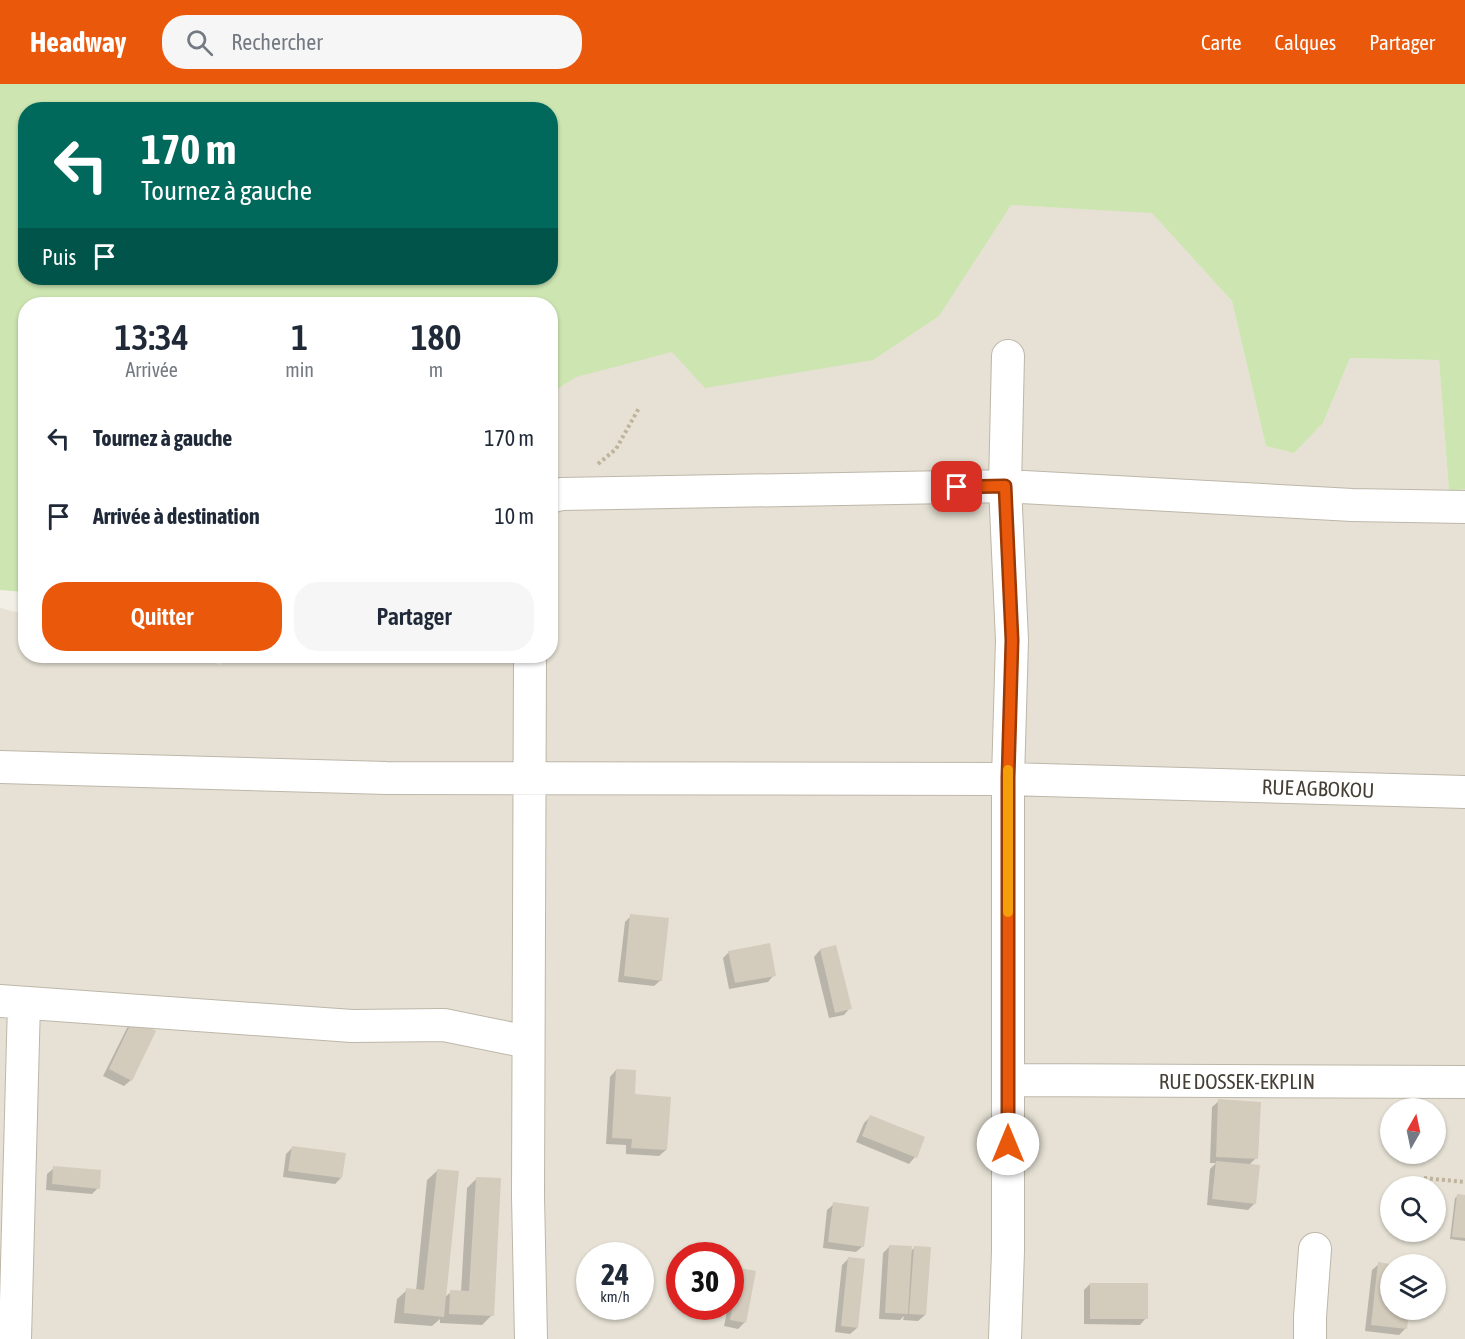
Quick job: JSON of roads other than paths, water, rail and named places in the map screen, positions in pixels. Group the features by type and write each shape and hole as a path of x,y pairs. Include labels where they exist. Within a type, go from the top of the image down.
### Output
{"street":[{"path":"1005,1339 1008,1251 1008,778 1012,640 1005,486 1008,356"},
{"path":"558,495 1005,486 1233,497 1341,505 1465,507"},
{"path":"530,663 528,1196 531,1339"},
{"name":"RUE AGBOKOU","path":"0,767 386,778 1008,778 1465,792"},
{"path":"15,1339 12,1002 352,1026 444,1025 528,1042"},
{"name":"RUE DOSSEK-EKPLIN","path":"1008,1080 1465,1082"},
{"path":"1310,1339 1315,1249"}]}
